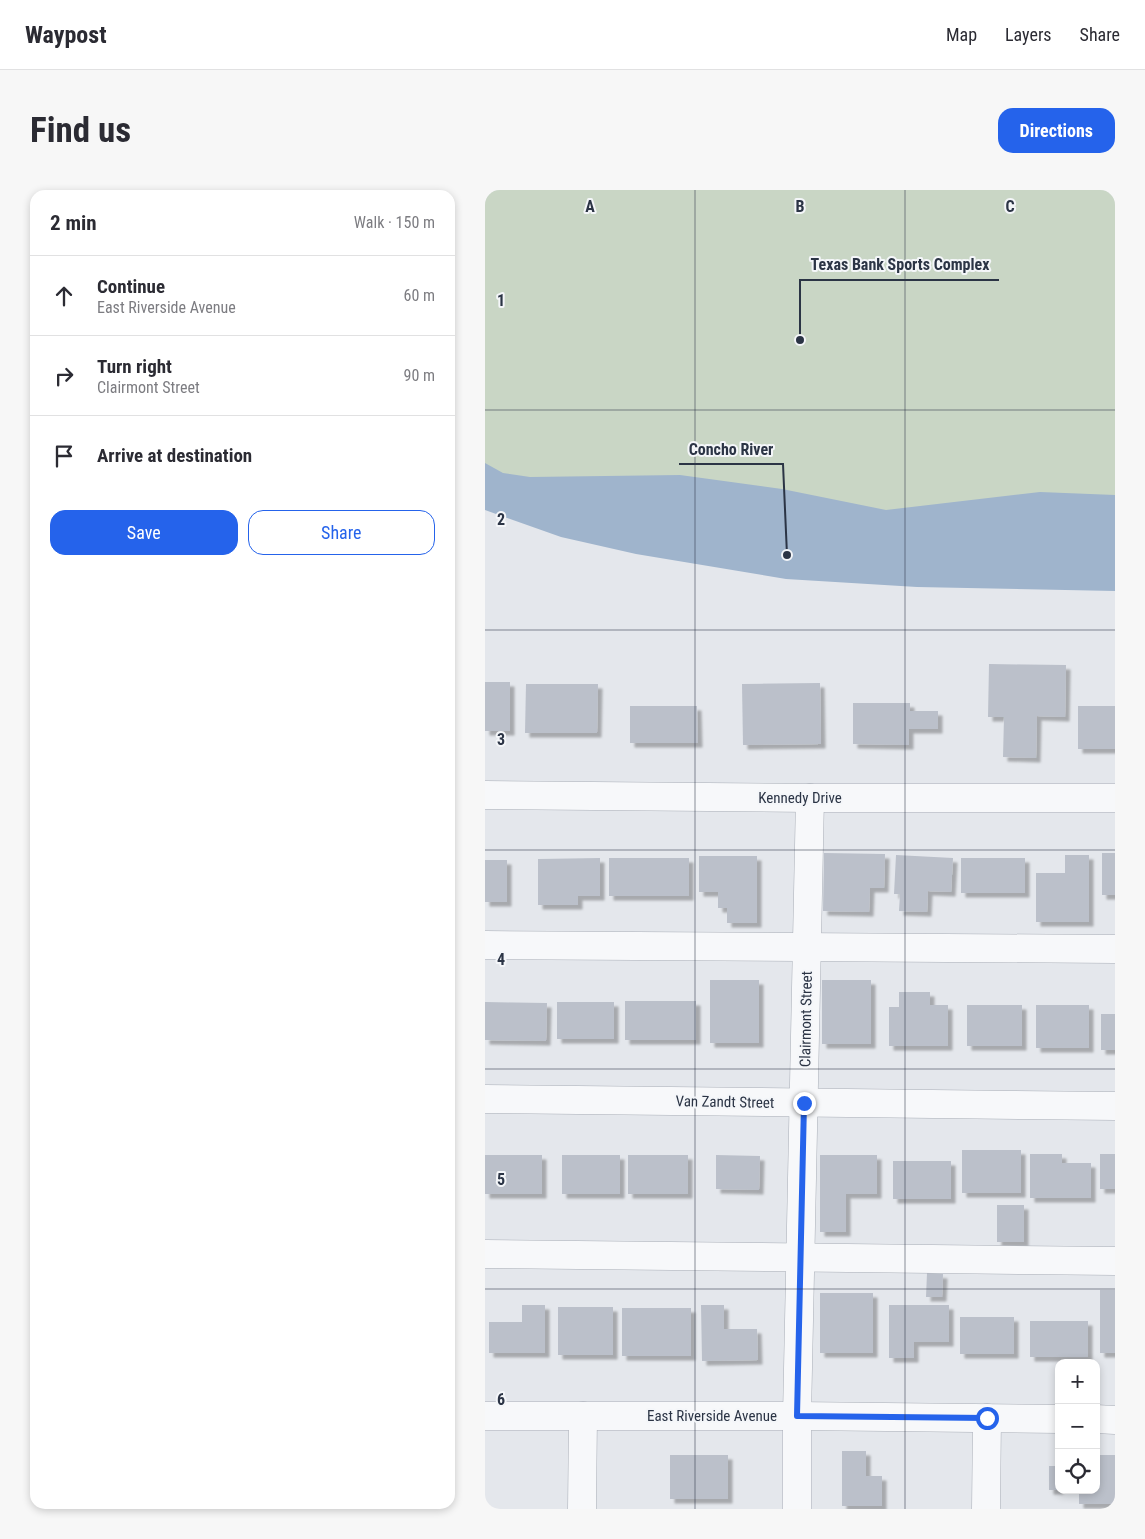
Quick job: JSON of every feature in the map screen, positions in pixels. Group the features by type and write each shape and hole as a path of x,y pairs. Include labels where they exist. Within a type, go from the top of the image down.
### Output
{"street":[{"name":"Kennedy Drive","path":"485,794 811,798 1115,798"},
{"name":"Clairmont Street","path":"797,1509 797,1416 811,798"},
{"path":"485,944 1115,949"},
{"name":"Van Zandt Street","path":"485,1099 1115,1106"},
{"path":"485,1254 1115,1261"},
{"name":"East Riverside Avenue","path":"485,1416 797,1416 1055,1419"},
{"path":"582,1509 583,1416"},
{"path":"987,1418 987,1509"},
{"path":"1100,1420 1115,1420"}],"green space":[{"path":"485,190 1115,190 1115,553 485,491"}],"water":[{"path":"485,463 503,473 530,477 680,475 782,489 886,510 1040,492 1115,495 1115,591 917,587 786,579 636,554 561,537 485,510"}],"building":[{"path":"989,664 1066,665 1065,717 1037,716 1036,758 1003,757 1004,717 988,717"},
{"path":"485,682 510,682 510,731 485,731"},
{"path":"820,683 821,744 743,745 742,684"},
{"path":"526,684 598,684 597,733 525,733"},
{"path":"853,703 910,703 910,711 938,711 938,729 909,729 909,745 853,744"},
{"path":"630,706 697,706 698,743 630,743"},
{"path":"1078,706 1115,706 1115,749 1078,749"},
{"path":"824,853 885,854 884,888 870,888 869,912 823,911"},
{"path":"1102,853 1115,853 1115,895 1102,895"},
{"path":"896,855 953,858 951,892 928,891 927,912 899,911 900,894 894,894"},
{"path":"1065,855 1089,855 1089,922 1036,922 1036,873 1065,873"},
{"path":"699,856 757,856 757,923 727,923 727,908 718,908 718,892 699,892"},
{"path":"600,858 600,896 578,896 578,905 538,905 538,859"},
{"path":"609,858 689,858 689,896 609,896"},
{"path":"961,858 1025,858 1025,893 961,893"},
{"path":"485,860 507,860 507,902 485,902"},
{"path":"710,980 759,980 759,1043 710,1043"},
{"path":"822,980 871,980 871,1044 822,1044"},
{"path":"899,992 930,992 930,1005 948,1005 948,1046 889,1046 889,1007 899,1007"},
{"path":"625,1001 696,1001 696,1040 625,1040"},
{"path":"485,1002 547,1003 546,1041 485,1040"},
{"path":"557,1002 614,1002 614,1039 557,1039"},
{"path":"967,1005 1022,1005 1022,1046 967,1046"},
{"path":"1036,1005 1089,1005 1089,1048 1036,1048"},
{"path":"1101,1014 1115,1014 1115,1050 1101,1050"},
{"path":"962,1150 1021,1150 1021,1193 962,1193"},
{"path":"1030,1154 1062,1154 1062,1163 1091,1163 1091,1198 1030,1198"},
{"path":"1100,1154 1115,1154 1115,1189 1100,1189"},
{"path":"485,1155 542,1155 542,1194 485,1194"},
{"path":"562,1155 620,1155 620,1194 562,1194"},
{"path":"628,1155 688,1155 688,1194 628,1194"},
{"path":"716,1155 760,1156 759,1190 716,1189"},
{"path":"820,1155 877,1155 877,1194 846,1194 846,1232 820,1232"},
{"path":"893,1161 951,1161 951,1199 893,1199"},
{"path":"997,1205 1024,1205 1024,1242 997,1242"},
{"path":"927,1273 943,1274 942,1297 926,1297"},
{"path":"1100,1290 1115,1290 1115,1353 1100,1353"},
{"path":"820,1293 873,1293 873,1353 820,1353"},
{"path":"522,1305 545,1305 545,1353 489,1353 489,1322 522,1322"},
{"path":"701,1305 724,1305 724,1329 757,1329 758,1360 702,1361"},
{"path":"889,1305 949,1305 949,1342 914,1342 914,1358 889,1358"},
{"path":"558,1307 613,1307 613,1355 558,1355"},
{"path":"622,1308 691,1308 691,1356 622,1356"},
{"path":"960,1317 1014,1317 1014,1354 960,1354"},
{"path":"1030,1321 1088,1321 1088,1357 1030,1357"},
{"path":"842,1451 866,1451 866,1476 882,1476 882,1506 842,1506"},
{"path":"670,1455 728,1455 728,1499 670,1499"},
{"path":"1100,1455 1115,1455 1115,1504 1079,1504 1079,1494 1100,1494"},
{"path":"1049,1466 1055,1466 1055,1490 1049,1490"}],"place":[{"name":"Texas Bank Sports Complex","path":"800,340"},
{"name":"Concho River","path":"787,555"}],"route":[{"path":"804,1103 797,1416 987,1418"}]}
